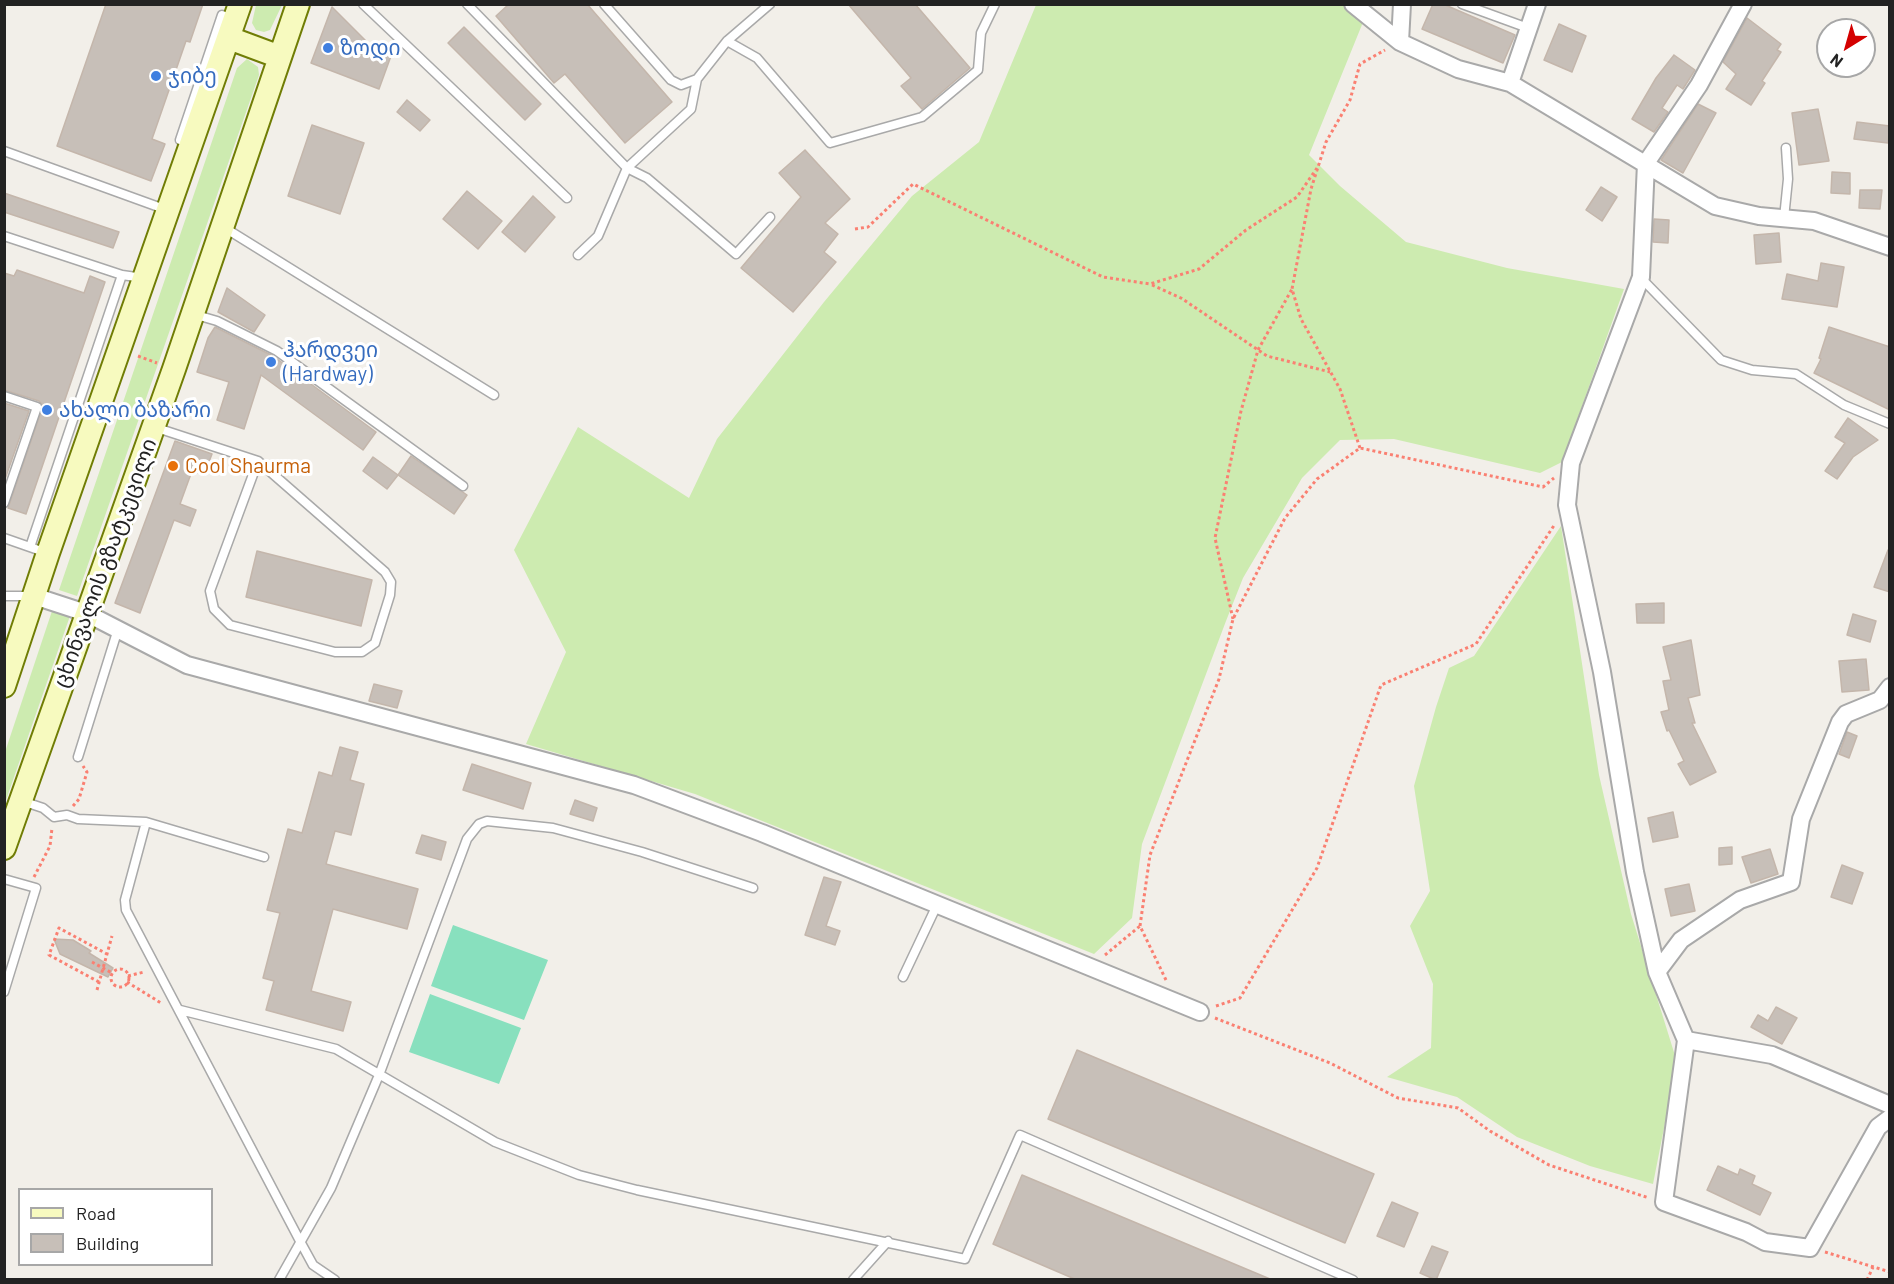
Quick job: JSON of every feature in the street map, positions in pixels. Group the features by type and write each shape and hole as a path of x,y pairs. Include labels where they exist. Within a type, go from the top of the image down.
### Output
{"main road":[{"name":"ცხინვალის გზატკეცილი","path":"4,848 154,427 298,4"},
{"path":"4,686 34,596 39,550 119,349 235,21 280,57"}],"street":[{"path":"1353,4 1400,42 1458,69 1510,83 1715,206 1814,221 1890,247"},
{"path":"1400,42 1402,4"},
{"path":"1510,83 1537,4"},
{"path":"1743,4 1699,85 1646,163 1641,277 1571,463 1567,505 1602,672 1635,872 1657,972 1686,1040 1664,1202 1746,1232 1765,1242 1810,1248 1878,1127 1890,1118"},
{"path":"34,596 86,614 187,665 634,785 1200,1012"},
{"path":"1657,972 1681,940 1740,900 1791,882 1800,819 1839,722 1846,714 1880,700 1890,687"},
{"path":"1686,1040 1772,1055 1890,1105"}],"lane":[{"path":"363,4 567,198"},
{"path":"466,4 627,168 647,178 736,254 770,217"},
{"path":"604,4 671,80 681,85 697,79"},
{"path":"578,255 598,236 627,168 690,109 697,79 727,41 770,4"},
{"path":"727,41 757,58 830,143 922,117 978,70 981,33 995,4"},
{"path":"1462,4 1528,28"},
{"path":"1784,218 1788,179 1786,148"},
{"path":"4,151 168,210"},
{"path":"222,226 494,395"},
{"path":"4,236 143,281"},
{"path":"4,538 39,550 122,274"},
{"path":"1641,277 1721,360 1752,370 1796,374 1844,405 1890,424"},
{"path":"192,314 217,321 277,351 463,486"},
{"path":"4,396 37,407 4,504"},
{"path":"154,427 258,461 385,572 391,582 390,595 375,643 362,652 335,651 230,625 214,609 210,591 258,461"},
{"path":"4,596 34,596"},
{"path":"78,757 118,629"},
{"path":"22,801 43,808 54,817 67,815 78,819 146,822 264,857"},
{"path":"279,1280 331,1188 379,1075 468,839 479,824 487,821 553,828 642,852 753,888"},
{"path":"146,822 125,900 126,910 301,1244 313,1264 335,1280"},
{"path":"4,879 36,888 4,992"},
{"path":"903,977 937,905"},
{"path":"180,1010 336,1049 495,1142 579,1175 637,1190 965,1259 1020,1135 1353,1280"},
{"path":"853,1280 888,1241"}],"path":[{"path":"1233,619 1215,538 1241,411 1258,350 1292,289 1317,168 1326,142 1350,100 1360,64 1400,42"},
{"path":"1150,284 1199,269 1246,230 1297,197 1317,168"},
{"path":"855,229 868,227 913,184 1103,277 1150,284 1181,298 1267,356 1330,372"},
{"path":"1292,289 1301,319 1340,389 1360,448"},
{"path":"119,349 174,369"},
{"path":"1176,1003 1140,926 1150,855 1220,679 1233,619 1285,518 1317,479 1360,448 1543,487 1571,463"},
{"path":"1200,1012 1240,998 1317,868 1381,685 1476,644 1567,505"},
{"path":"67,815 79,799 87,772 78,757"},
{"path":"36,888 34,875 50,846 54,817"},
{"path":"1090,968 1140,926"},
{"path":"99,982 49,956 59,928 107,954"},
{"path":"97,990 112,936"},
{"path":"92,962 112,973"},
{"path":"112,973 123,969 128,976 127,982"},
{"path":"128,976 144,972"},
{"path":"112,973 111,979 116,985 120,986 127,982"},
{"path":"127,982 163,1004 180,1010"},
{"path":"1200,1012 1330,1063 1398,1098 1458,1108 1490,1131 1549,1165 1652,1199 1653,1188"},
{"path":"1810,1248 1890,1272"},
{"path":"1867,1280 1873,1267"}],"green space":[{"path":"256,5 282,5 270,30 264,32 256,30 252,23"},
{"path":"1036,5 1370,5 1309,155 1340,186 1406,242 1507,268 1624,289 1562,462 1540,473 1394,439 1340,440 1302,478 1243,578 1226,621 1142,844 1132,918 1094,954 695,794 526,744 566,652 514,550 578,427 689,498 717,439 824,302 912,196 979,142"},
{"path":"247,59 258,67 259,75 77,596 59,590 237,68"},
{"path":"1561,526 1599,775 1631,914 1677,1062 1653,1184 1590,1166 1517,1137 1457,1097 1387,1077 1431,1048 1433,984 1410,926 1430,891 1414,786 1436,707 1449,668 1474,656"},
{"path":"52,611 70,616 5,803 5,752"},
{"path":"453,925 548,960 524,1020 431,986"},
{"path":"430,994 521,1028 499,1084 409,1052"}],"building":[{"path":"106,4 203,4 190,42 186,41 152,139 165,144 151,181 57,146"},
{"path":"509,4 587,4 672,102 625,143 565,74 554,83 496,16"},
{"path":"848,4 915,4 970,68 922,109 901,86 911,78"},
{"path":"1433,4 1443,4 1515,35 1503,63 1422,29"},
{"path":"332,7 375,50 391,56 379,89 311,63"},
{"path":"1747,18 1781,44 1777,50 1781,52 1762,81 1765,83 1751,105 1726,89 1736,74 1723,62"},
{"path":"1559,24 1586,36 1572,72 1544,60"},
{"path":"464,27 541,104 525,120 448,43"},
{"path":"1674,55 1695,70 1683,89 1677,85 1662,108 1668,112 1654,132 1632,119 1656,78"},
{"path":"407,100 430,120 420,131 397,112"},
{"path":"1698,104 1716,113 1683,173 1661,160"},
{"path":"1818,109 1829,161 1799,165 1792,113"},
{"path":"1857,122 1890,126 1888,143 1854,139"},
{"path":"312,125 364,143 340,214 288,196"},
{"path":"805,150 850,199 825,223 838,234 824,252 836,262 793,312 741,268 801,197 779,173"},
{"path":"1832,172 1850,173 1850,194 1831,193"},
{"path":"1601,187 1617,197 1602,221 1586,210"},
{"path":"1860,190 1882,190 1880,209 1859,208"},
{"path":"467,191 502,221 478,249 443,219"},
{"path":"4,193 119,232 113,248 4,212"},
{"path":"533,196 555,217 525,252 502,232"},
{"path":"1654,219 1669,220 1668,243 1653,242"},
{"path":"1779,233 1781,262 1756,264 1754,235"},
{"path":"1821,263 1844,267 1837,307 1782,299 1787,274 1818,281"},
{"path":"17,270 84,293 90,276 105,282 26,514 8,508 43,406 39,401 4,390 4,273 14,276"},
{"path":"227,288 265,315 254,332 218,312"},
{"path":"215,327 273,356 376,432 363,450 261,375 244,429 217,420 229,382 197,372 208,338"},
{"path":"1829,327 1890,347 1890,410 1814,373 1821,359 1819,358"},
{"path":"4,403 29,411 4,482"},
{"path":"1848,418 1878,440 1853,457 1837,479 1825,471 1845,443 1835,437"},
{"path":"175,441 212,454 204,475 192,471 180,504 196,510 190,526 174,520 140,613 115,603"},
{"path":"411,456 467,495 454,514 398,475"},
{"path":"373,457 398,475 387,489 363,471"},
{"path":"1888,550 1890,550 1890,592 1874,587"},
{"path":"257,551 372,580 361,626 246,597"},
{"path":"1664,603 1664,623 1637,623 1636,604"},
{"path":"1853,614 1876,621 1870,642 1847,635"},
{"path":"1691,640 1700,695 1688,698 1695,723 1692,723 1716,772 1690,785 1678,764 1684,761 1669,730 1667,731 1661,712 1669,710 1663,681 1671,680 1663,647"},
{"path":"1866,659 1869,690 1842,692 1839,661"},
{"path":"374,684 402,691 397,708 369,701"},
{"path":"1847,732 1857,736 1849,758 1839,754"},
{"path":"340,747 358,752 350,780 364,784 351,835 335,831 326,864 418,889 407,929 333,909 311,991 351,1002 343,1031 266,1010 274,981 263,978 280,913 267,910 288,829 302,833 319,772 332,776"},
{"path":"472,764 531,783 523,809 463,790"},
{"path":"575,800 597,808 593,821 570,814"},
{"path":"1673,812 1678,837 1653,842 1648,818"},
{"path":"422,835 446,842 441,860 416,853"},
{"path":"1732,847 1732,864 1719,865 1719,848"},
{"path":"1770,849 1778,874 1751,883 1742,857"},
{"path":"1842,865 1863,873 1852,904 1831,897"},
{"path":"824,877 841,882 826,926 840,931 835,945 805,935"},
{"path":"1689,884 1695,911 1671,916 1665,889"},
{"path":"54,939 73,940 91,951 89,953 113,968 108,977 60,954"},
{"path":"1776,1007 1797,1018 1782,1044 1751,1027 1758,1015 1768,1021"},
{"path":"1077,1050 1374,1174 1345,1243 1048,1119"},
{"path":"1718,1166 1738,1175 1740,1169 1755,1176 1752,1184 1771,1193 1760,1215 1707,1190"},
{"path":"1022,1175 1270,1280 1077,1280 993,1244"},
{"path":"1392,1202 1418,1213 1404,1247 1377,1236"},
{"path":"1432,1246 1448,1252 1436,1280 1420,1273"}],"place":[{"name":"ზოდი","path":"328,48"},
{"name":"ჯიბე","path":"156,76"},
{"name":"ჰარდვეი (Hardway)","path":"271,362"},
{"name":"ახალი ბაზარი","path":"47,410"},
{"name":"Cool Shaurma","path":"173,466"}]}
